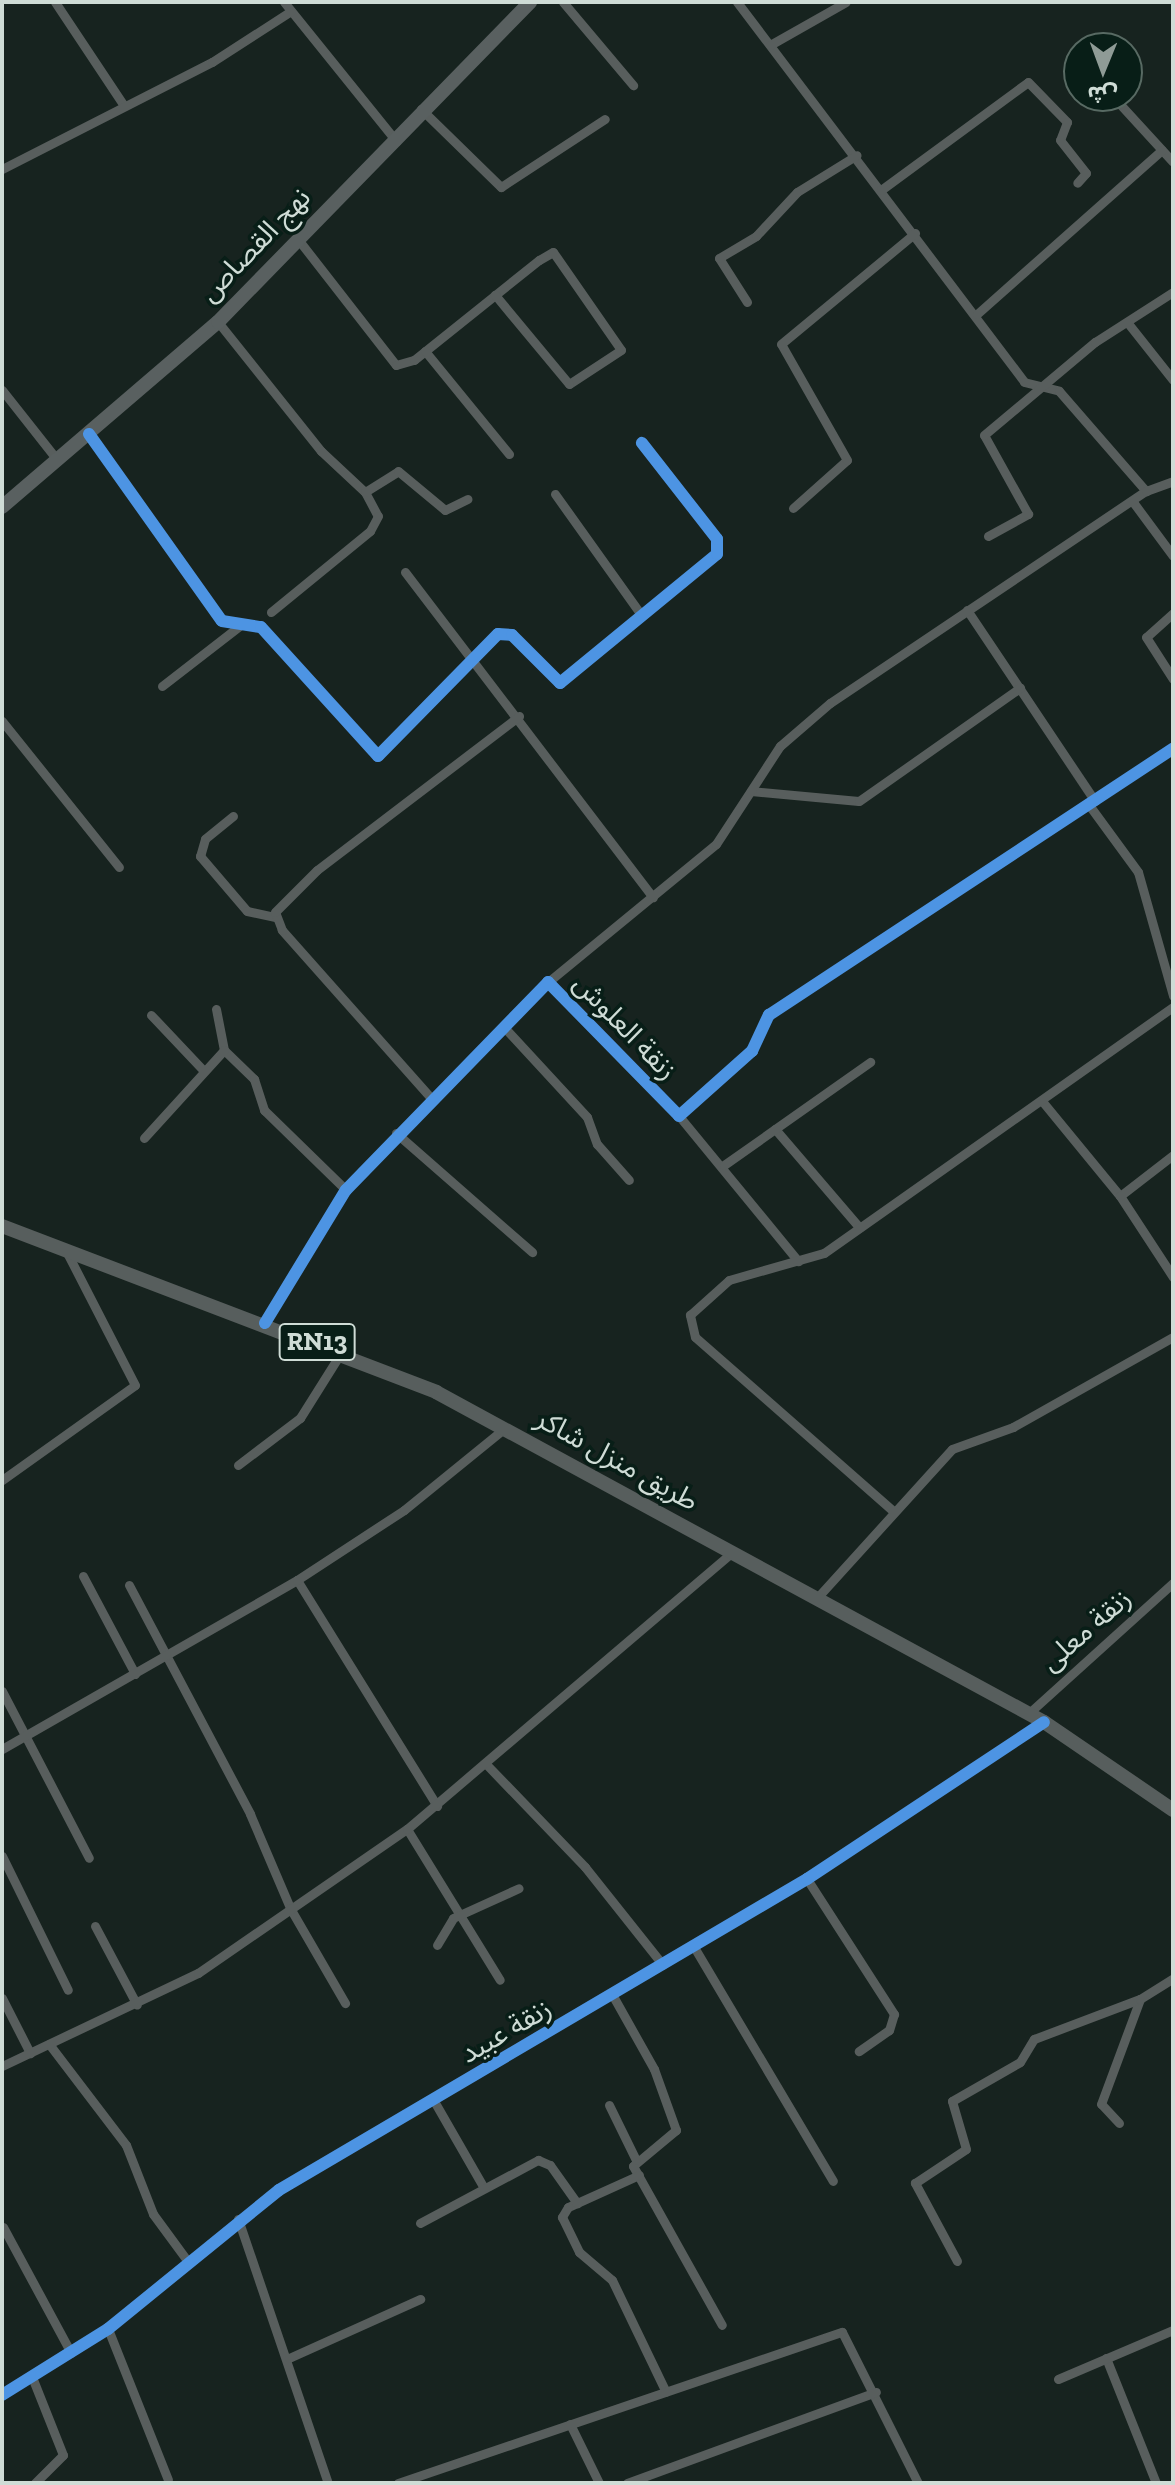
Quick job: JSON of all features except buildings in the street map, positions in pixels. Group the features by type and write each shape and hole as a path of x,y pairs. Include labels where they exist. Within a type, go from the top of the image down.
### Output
{"main road":[{"name":"طريق منزل شاكر","path":"2,1226 342,1351 505,1428 1029,1713 1173,1810"}],"street":[{"path":"55,2 124,106"},
{"name":"نهج القصاص","path":"2,507 218,322 297,238 396,141 421,109 530,2"},
{"path":"563,2 633,85"},
{"path":"737,2 857,155 977,314 1021,378 1037,387 1059,391 1146,491"},
{"path":"770,45 846,2"},
{"path":"2,169 124,106 287,6 396,141"},
{"path":"881,190 1028,82 1067,122 1060,140 1086,173 1077,183"},
{"path":"421,109 501,187 605,119"},
{"path":"1127,112 1173,162"},
{"path":"977,314 1162,150"},
{"path":"747,302 719,258 756,236 797,192 857,155"},
{"path":"793,508 847,460 781,344 915,233"},
{"path":"297,238 391,362 407,363 495,295 558,251 621,350 569,384 495,295"},
{"path":"988,536 1028,514 983,437 1037,387 1173,292"},
{"path":"218,322 321,451 365,492 376,524 271,612"},
{"path":"1127,322 1173,380"},
{"path":"425,351 509,454"},
{"path":"2,390 58,461"},
{"path":"89,434 222,621 266,631 378,756 475,658 507,633 560,683 642,616 720,546 642,443"},
{"path":"365,492 398,471 445,510 468,499"},
{"path":"548,982 722,838 795,730 1146,491 1173,481"},
{"path":"555,494 642,616"},
{"path":"1133,502 1173,556"},
{"path":"405,572 475,658 653,897"},
{"path":"967,610 1138,872 1173,996"},
{"path":"1173,613 1146,637 1173,679"},
{"path":"162,686 242,624"},
{"path":"751,791 859,801 1020,688"},
{"path":"275,917 317,870 519,716"},
{"path":"2,721 119,867"},
{"name":"زنقة العلوش","path":"265,1323 346,1190 396,1133 548,982 679,1116 752,1051 769,1015 1173,749"},
{"path":"233,816 205,839 200,856 244,909 275,917 431,1098"},
{"path":"892,1510 688,1326 697,1303 716,1287 798,1261 860,1228 1173,1007"},
{"path":"216,1009 224,1050 254,1079 264,1110 346,1190"},
{"path":"151,1015 202,1069"},
{"path":"503,1026 587,1117 597,1144 629,1180"},
{"path":"144,1138 202,1069 224,1050"},
{"path":"724,1165 870,1062"},
{"path":"1042,1101 1120,1196 1173,1277"},
{"path":"679,1116 724,1165 798,1261"},
{"path":"775,1129 860,1228"},
{"path":"396,1133 532,1252"},
{"path":"1120,1196 1173,1155"},
{"path":"2,1480 135,1385 65,1249"},
{"path":"816,1599 892,1510 952,1449 1013,1427 1173,1337"},
{"path":"238,1465 300,1418 342,1351"},
{"path":"2,1749 297,1580 404,1510 505,1428"},
{"path":"2,2066 137,2005 407,1829 733,1552"},
{"path":"83,1576 135,1674"},
{"path":"297,1580 437,1806"},
{"name":"زنقة معلى","path":"1029,1713 1173,1583"},
{"path":"129,1585 170,1654 290,1908 345,2003"},
{"path":"2,1691 89,1858"},
{"name":"زنقة عبيد","path":"2,2395 108,2329 186,2259 238,2219 807,1879 1044,1722"},
{"path":"486,1764 585,1867 663,1965"},
{"path":"407,1829 500,1980"},
{"path":"2,1856 68,1990"},
{"path":"807,1879 894,2014 889,2030 859,2051"},
{"path":"437,1945 460,1914 519,1888"},
{"path":"95,1926 137,2005"},
{"path":"694,1947 833,2181"},
{"path":"957,2261 915,2183 966,2149 952,2101 1020,2062 1042,2034 1140,1999 1173,1978"},
{"path":"613,1996 654,2069 676,2130 636,2160"},
{"path":"2,1998 30,2053"},
{"path":"1119,2123 1103,2110 1103,2096 1140,1999"},
{"path":"49,2044 126,2145 153,2214 186,2259"},
{"path":"434,2101 484,2188"},
{"path":"609,2105 636,2160 639,2175 722,2325"},
{"path":"420,2223 538,2160 550,2165 577,2203"},
{"path":"639,2175 562,2212 571,2241 612,2280 666,2392"},
{"path":"238,2219 289,2358 328,2483"},
{"path":"3,2227 71,2353"},
{"path":"289,2358 420,2299"},
{"path":"108,2329 168,2480"},
{"path":"1058,2379 1173,2330"},
{"path":"398,2483 842,2332 876,2392 918,2483"},
{"path":"1106,2358 1156,2483"},
{"path":"32,2377 63,2455 35,2483"},
{"path":"627,2483 876,2392"},
{"path":"570,2424 599,2483"}],"cycle path":[{"path":"89,434 222,621 261,627 378,756 498,634 512,635 560,683 717,554 717,539 642,443"},
{"path":"265,1323 346,1190 548,982 679,1116 752,1051 769,1015 1173,749"},
{"path":"2,2395 108,2329 279,2190 807,1879 1044,1722"}]}
